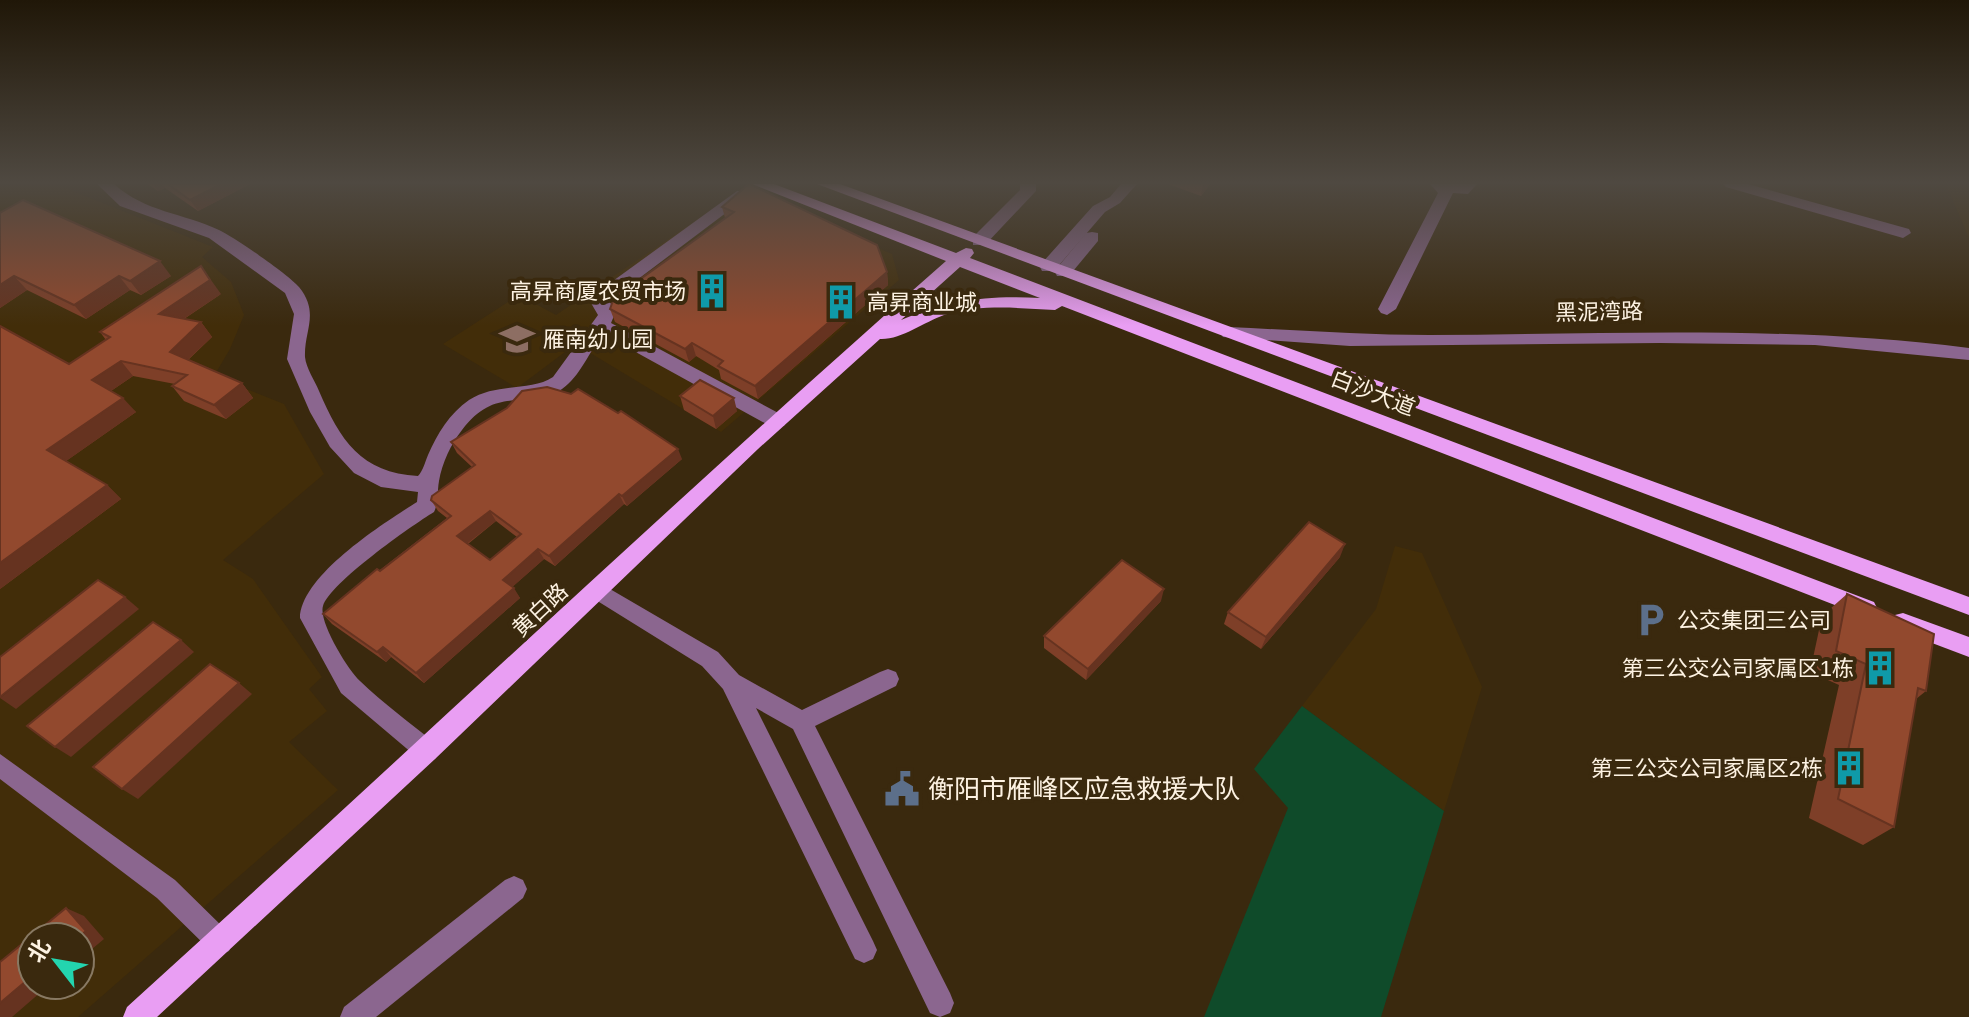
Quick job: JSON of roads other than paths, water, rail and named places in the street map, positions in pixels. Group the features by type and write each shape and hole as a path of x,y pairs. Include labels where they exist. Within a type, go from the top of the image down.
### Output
{"main road":[{"name":"白沙大道","path":"883,231 1969,647"},
{"name":"白沙大道","path":"953,231 1969,606"},
{"name":"黄白路","path":"137,1017 427,751 777,421 979,241"},
{"path":"869,340 941,310 994,301 1080,307"}],"street":[{"path":"208,231 292,290 303,314 296,359 319,412 337,442 361,468 388,482 419,484 429,480"},
{"path":"427,751 349,686 312,623 310,612 314,599 386,532 427,506 429,480 438,448 457,421 480,404 503,393 545,391 556,384 573,368 577,356 608,313 600,305 601,298 695,231"},
{"path":"979,241 988,231"},
{"path":"1056,270 1095,231"},
{"path":"1387,309 1426,231"},
{"path":"1898,231 1903,233"},
{"path":"601,325 777,421"},
{"name":"黑泥湾路","path":"1229,333 1352,340 1728,335 1901,343 1969,354"},
{"path":"598,591 710,659 731,682 864,950"},
{"path":"801,722 888,679"},
{"path":"731,682 801,722 940,1003"},
{"path":"0,765 166,889 220,942"},
{"path":"354,1017 514,889"}],"place":[{"name":"高昇商厦农贸市场","path":"712,291"},
{"name":"高昇商业城","path":"841,302"},
{"name":"雁南幼儿园","path":"517,339"},
{"name":"公交集团三公司","path":"1651,620"},
{"name":"第三公交公司家属区1栋","path":"1880,668"},
{"name":"第三公交公司家属区2栋","path":"1849,768"},
{"name":"衡阳市雁峰区应急救援大队","path":"902,789"}]}
